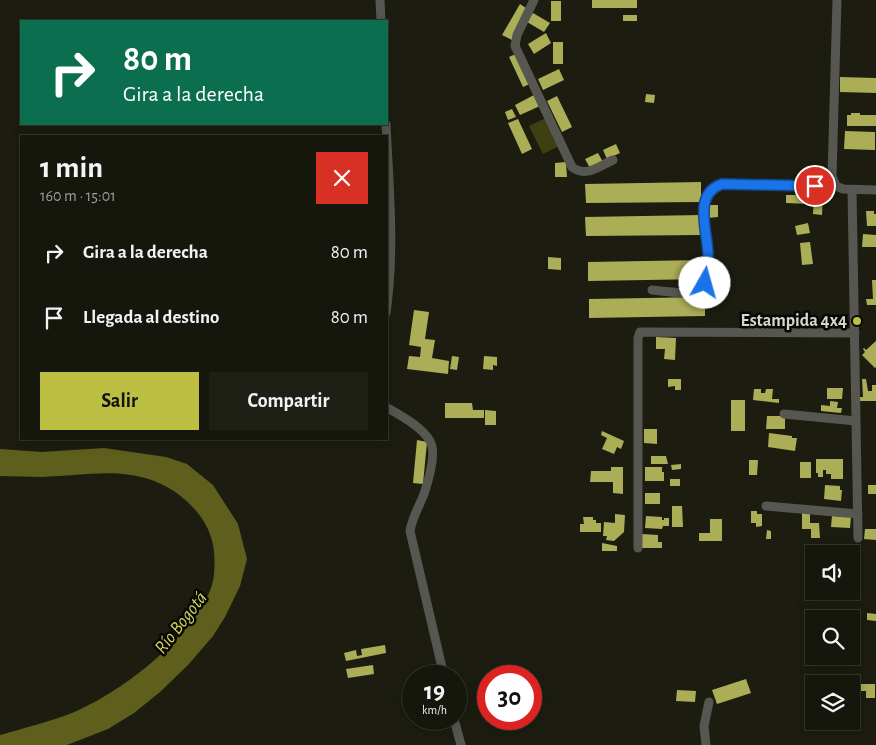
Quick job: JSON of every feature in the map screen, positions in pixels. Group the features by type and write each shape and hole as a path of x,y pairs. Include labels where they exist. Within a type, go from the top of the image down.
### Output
{"street":[{"path":"380,0 381,20"},
{"path":"534,0 516,35 515,46 572,167 578,172 586,173 613,160"},
{"path":"836,186 832,176 837,0"},
{"path":"388,166 391,228 388,298"},
{"path":"652,290 694,292 701,289 705,283 708,256 703,205 707,195 715,187 722,184 836,186 852,190 876,190"},
{"path":"852,190 858,538"},
{"path":"638,548 638,338 640,332 855,334"},
{"path":"388,409 412,423 430,441 432,448 429,477 424,494 411,523 410,531 441,665"},
{"path":"784,414 856,421"},
{"path":"766,506 858,514"},
{"path":"706,745 704,726 709,702"},
{"path":"457,730 461,745"}],"shaded area":[{"path":"546,118 559,146 543,154 529,126"},
{"path":"104,448 166,457 187,464 213,485 238,524 247,559 240,586 225,617 213,636 188,665 160,692 134,713 108,729 67,745 0,745 0,735 72,713 91,704 131,679 151,664 185,629 199,611 211,588 214,573 214,557 209,530 189,503 171,489 147,478 132,475 102,473 42,477 0,476 0,449 42,452"}],"building":[{"path":"592,0 637,0 637,8 592,8"},
{"path":"551,1 561,1 561,21 551,21"},
{"path":"520,4 529,10 512,40 502,35"},
{"path":"533,13 550,23 544,32 527,22"},
{"path":"623,15 637,15 637,21 623,21"},
{"path":"546,33 551,43 534,54 528,44"},
{"path":"553,42 563,42 563,64 553,64"},
{"path":"518,53 532,83 523,87 509,57"},
{"path":"559,69 564,80 543,90 538,79"},
{"path":"840,77 876,78 876,93 840,92"},
{"path":"646,94 655,95 654,103 645,102"},
{"path":"534,95 540,106 520,115 515,105"},
{"path":"557,96 572,127 562,132 547,101"},
{"path":"512,109 516,117 508,120 505,112"},
{"path":"851,113 876,115 876,126 847,126 847,115 851,115"},
{"path":"518,119 532,149 522,154 508,123"},
{"path":"845,131 875,132 875,150 844,149"},
{"path":"616,144 620,153 607,159 603,150"},
{"path":"598,153 603,162 590,168 585,159"},
{"path":"566,162 567,177 555,177 555,163"},
{"path":"701,182 701,202 586,203 585,184"},
{"path":"814,193 823,193 822,215 813,214"},
{"path":"786,195 808,195 808,204 786,203"},
{"path":"708,205 718,205 718,217 708,218"},
{"path":"866,211 874,211 874,214 876,214 876,226 867,226"},
{"path":"701,215 702,235 586,236 585,217"},
{"path":"808,223 810,233 797,235 795,226"},
{"path":"863,234 876,235 876,247 862,247"},
{"path":"810,242 813,264 802,265 800,243"},
{"path":"548,257 561,258 561,270 548,269"},
{"path":"704,260 704,279 588,281 588,262"},
{"path":"872,280 876,280 876,305 867,305 866,299 873,299"},
{"path":"705,297 705,316 589,318 589,299"},
{"path":"414,310 429,312 425,339 435,340 432,358 449,361 448,374 407,369 409,356 420,357 421,347 409,345"},
{"path":"656,337 676,338 675,360 664,359 665,349 656,349"},
{"path":"876,341 875,368 862,355 865,352 864,348 866,350"},
{"path":"452,356 459,357 457,370 450,369"},
{"path":"484,356 497,357 497,366 493,365 493,370 483,369"},
{"path":"668,379 681,379 681,390 675,390 675,386 668,387"},
{"path":"862,379 866,379 868,391 872,391 872,385 876,385 876,401 860,401 860,397 863,397"},
{"path":"827,388 843,388 842,399 827,399"},
{"path":"754,389 761,389 761,393 765,393 766,389 773,389 772,399 779,399 779,403 753,400"},
{"path":"731,400 745,400 745,431 731,431"},
{"path":"830,401 838,402 837,408 842,408 841,413 821,411 821,405 830,406"},
{"path":"445,403 472,403 473,410 484,410 484,418 445,418"},
{"path":"485,410 496,411 496,425 485,425"},
{"path":"767,416 785,416 785,429 766,429"},
{"path":"644,429 657,429 657,444 644,443"},
{"path":"602,431 624,441 621,449 617,447 614,454 602,449 607,438 601,435"},
{"path":"769,433 797,438 795,451 768,447"},
{"path":"417,440 427,442 423,484 413,483"},
{"path":"651,456 666,456 668,464 651,464"},
{"path":"816,459 843,459 843,479 831,479 831,474 826,474 826,470 823,470 823,477 818,477 818,473 816,473"},
{"path":"749,460 758,460 757,475 749,475"},
{"path":"800,462 811,462 811,478 800,478"},
{"path":"681,464 681,469 672,470 671,465"},
{"path":"611,467 623,467 623,494 613,493 613,482 590,482 591,471 611,471"},
{"path":"645,467 662,467 664,481 645,481"},
{"path":"670,479 680,479 680,486 670,486"},
{"path":"825,485 840,486 840,490 842,490 841,501 824,499"},
{"path":"868,485 876,485 876,494 868,494"},
{"path":"645,493 660,493 660,504 645,504"},
{"path":"672,506 682,506 683,527 672,527"},
{"path":"751,511 757,511 757,514 762,514 762,526 756,527 756,523 751,523"},
{"path":"810,511 810,523 819,523 820,538 811,538 811,529 802,529 802,512"},
{"path":"615,514 625,515 624,532 614,541 606,540 607,536 603,536 604,522 615,523"},
{"path":"646,516 662,517 662,520 669,518 669,526 663,526 662,529 645,528"},
{"path":"832,516 851,517 850,528 831,527"},
{"path":"583,517 593,517 596,523 601,523 601,532 580,532 580,524 584,524"},
{"path":"710,519 722,519 722,541 699,541 699,533 710,533"},
{"path":"865,529 876,529 876,540 864,539"},
{"path":"767,530 771,531 771,539 766,539"},
{"path":"642,534 658,535 658,542 662,542 662,548 642,548"},
{"path":"602,543 617,546 617,551 602,551"},
{"path":"867,613 876,614 876,621 867,620"},
{"path":"385,645 386,653 346,661 344,653 356,650 357,656 362,655 361,649"},
{"path":"373,665 374,674 348,678 346,669"},
{"path":"746,679 751,693 717,704 712,690"},
{"path":"860,684 875,684 875,698 866,698 866,691 860,691"},
{"path":"677,690 696,691 695,702 676,701"}],"place":[{"name":"Estampida 4x4","path":"857,321"}],"route":[{"path":"705,283 708,256 703,205 707,195 715,187 722,184 815,186"}],"water label":[{"name":"Río Bogotá","path":"181,623"}]}
